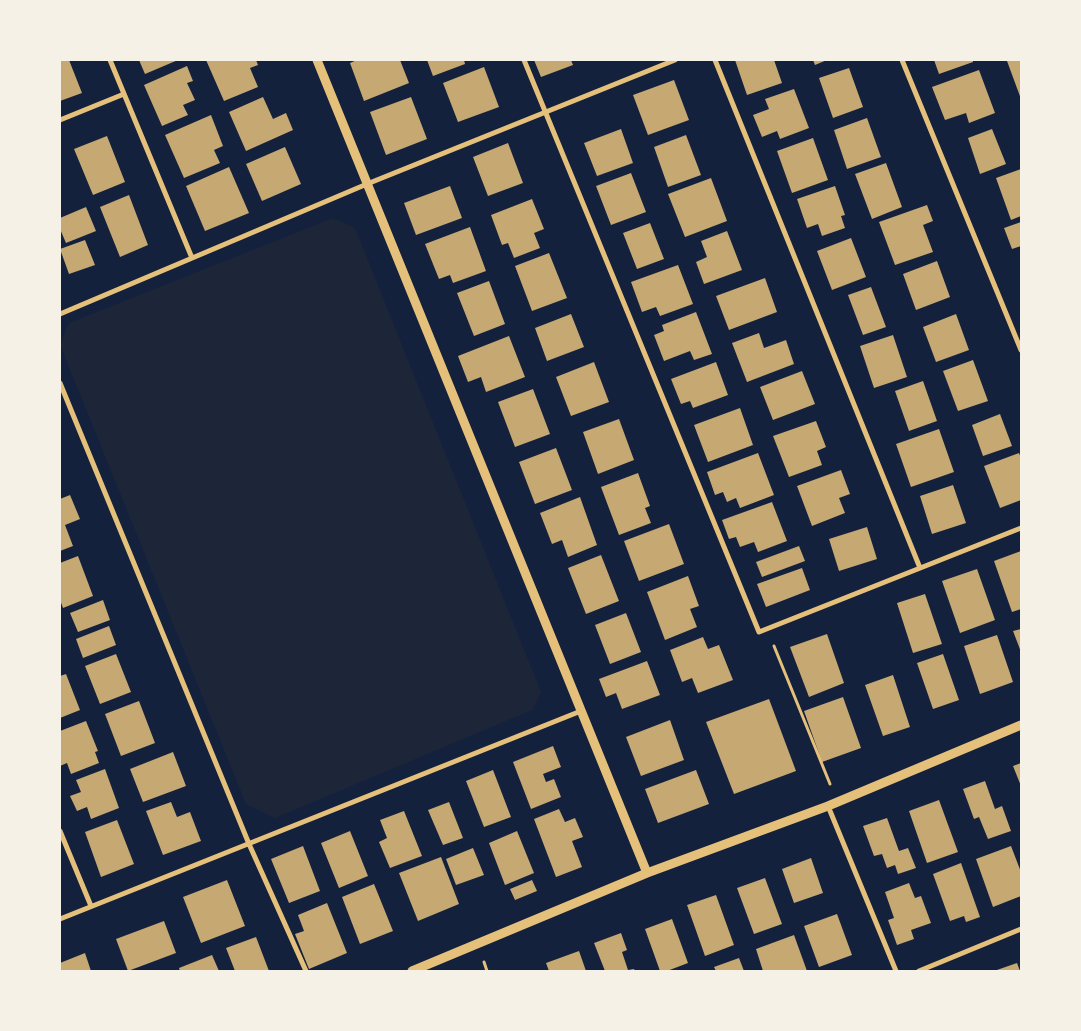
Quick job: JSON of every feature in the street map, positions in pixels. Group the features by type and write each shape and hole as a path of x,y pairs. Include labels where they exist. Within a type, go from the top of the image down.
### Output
{"street":[{"path":"110,60 192,258"},
{"path":"317,60 647,873"},
{"path":"524,60 759,632 1021,528"},
{"path":"60,314 366,184 675,60"},
{"path":"715,60 920,568"},
{"path":"902,60 1021,350"},
{"path":"60,120 124,94"},
{"path":"60,383 249,844 306,971"},
{"path":"60,919 581,711"},
{"path":"412,971 647,873 828,806 1021,725"},
{"path":"828,806 896,971"},
{"path":"60,831 91,906"},
{"path":"919,971 1021,929"}],"path":[{"path":"768,629 837,802"}],"shaded area":[{"path":"333,218 355,228 541,692 532,710 275,818 246,804 60,345 69,323"}],"building":[{"path":"60,60 69,60 82,93 60,101"},
{"path":"139,60 178,60 145,74"},
{"path":"206,60 256,60 258,65 250,68 258,87 224,101"},
{"path":"357,60 400,60 409,83 364,101 350,63"},
{"path":"427,60 464,60 465,64 433,76"},
{"path":"534,60 571,60 573,65 541,77"},
{"path":"735,60 774,60 782,83 747,95"},
{"path":"813,60 827,60 815,65"},
{"path":"934,60 973,60 973,62 939,74"},
{"path":"1021,60 1021,99 1007,61"},
{"path":"187,66 193,81 187,83 195,100 183,105 188,115 162,126 144,85"},
{"path":"484,67 499,107 458,122 443,83"},
{"path":"849,68 863,107 833,118 819,78"},
{"path":"979,70 995,113 969,123 966,113 945,120 932,87"},
{"path":"674,80 689,120 648,135 633,95"},
{"path":"794,89 809,128 780,139 777,131 762,137 753,115 769,109 765,99"},
{"path":"263,97 273,119 286,113 293,130 246,151 229,112"},
{"path":"411,97 427,139 386,155 370,112"},
{"path":"211,115 223,146 214,150 220,163 184,178 165,135"},
{"path":"867,118 881,157 847,169 834,130"},
{"path":"621,129 633,163 597,176 584,143"},
{"path":"992,129 1006,164 980,174 968,138"},
{"path":"686,135 701,175 668,187 654,147"},
{"path":"107,136 125,182 93,195 74,149"},
{"path":"813,138 828,180 792,193 777,151"},
{"path":"508,143 523,183 488,196 473,157"},
{"path":"285,147 301,184 262,201 246,164"},
{"path":"886,163 902,207 872,219 855,174"},
{"path":"229,167 249,213 205,231 186,186"},
{"path":"1021,169 1021,216 1011,220 996,178"},
{"path":"631,173 646,212 611,225 596,186"},
{"path":"711,178 727,221 685,237 668,194"},
{"path":"450,186 462,218 416,235 404,203"},
{"path":"835,186 845,215 841,216 845,228 822,236 818,224 807,228 797,199"},
{"path":"129,195 148,245 120,257 100,207"},
{"path":"532,199 544,229 534,233 540,248 514,258 508,243 502,245 491,215"},
{"path":"927,205 933,221 923,225 933,252 895,265 879,222"},
{"path":"86,207 96,231 66,243 60,229 60,218"},
{"path":"1021,222 1021,246 1012,249 1004,228"},
{"path":"650,223 664,259 637,269 623,233"},
{"path":"470,227 486,271 453,283 450,275 439,279 425,244"},
{"path":"727,231 742,270 704,284 696,262 707,257 701,241"},
{"path":"851,238 866,277 832,290 817,251"},
{"path":"85,240 95,265 69,274 60,249"},
{"path":"549,253 567,298 532,311 515,266"},
{"path":"937,261 950,297 916,310 903,274"},
{"path":"678,265 693,304 660,316 656,307 642,312 631,282"},
{"path":"765,278 777,312 729,330 716,296"},
{"path":"489,281 505,324 474,336 457,293"},
{"path":"871,287 886,327 863,335 848,295"},
{"path":"696,312 712,354 694,360 690,351 664,361 654,335 664,331 662,325"},
{"path":"571,314 584,347 547,361 535,328"},
{"path":"956,314 969,350 936,362 923,327"},
{"path":"759,333 764,348 786,340 794,364 747,382 732,343"},
{"path":"893,335 907,377 874,388 860,346"},
{"path":"509,336 525,377 486,392 481,377 468,382 458,356"},
{"path":"973,360 988,401 958,411 943,371"},
{"path":"594,362 609,402 571,416 556,377"},
{"path":"716,362 728,395 693,408 690,401 681,404 671,379"},
{"path":"802,371 815,404 773,420 760,387"},
{"path":"923,381 937,421 909,431 895,391"},
{"path":"533,389 550,434 515,447 498,402"},
{"path":"740,408 753,445 708,462 694,425"},
{"path":"1000,414 1012,446 983,456 972,425"},
{"path":"619,419 634,460 598,474 583,432"},
{"path":"816,421 826,447 817,451 822,465 789,477 773,436"},
{"path":"939,429 954,472 911,487 896,444"},
{"path":"556,448 572,490 535,504 519,462"},
{"path":"758,453 774,495 740,508 736,498 727,502 723,492 715,495 707,472"},
{"path":"1019,453 1021,458 1021,500 1000,508 984,466"},
{"path":"841,470 850,494 839,498 845,513 812,526 797,486"},
{"path":"638,473 650,506 645,508 651,523 619,535 601,487"},
{"path":"953,485 966,523 932,534 920,496"},
{"path":"70,495 80,519 65,525 73,546 60,551 60,499"},
{"path":"580,497 597,545 568,557 562,540 552,544 540,513"},
{"path":"772,502 787,541 758,552 754,542 740,547 736,537 729,539 722,520"},
{"path":"669,524 684,564 639,581 624,541"},
{"path":"867,527 877,559 839,571 829,539"},
{"path":"799,546 805,561 762,577 756,562"},
{"path":"1021,551 1021,609 1012,612 994,561"},
{"path":"601,555 619,601 586,614 568,568"},
{"path":"78,556 93,596 63,608 60,600 60,563"},
{"path":"802,568 810,590 766,607 757,584"},
{"path":"977,569 995,620 960,633 942,581"},
{"path":"688,576 699,606 690,609 697,627 665,640 647,592"},
{"path":"925,594 942,644 913,653 897,603"},
{"path":"103,600 110,620 78,632 70,613"},
{"path":"626,613 641,652 610,664 595,625"},
{"path":"109,626 116,645 83,658 76,639"},
{"path":"1021,629 1021,652 1013,631"},
{"path":"827,634 844,683 809,697 790,647"},
{"path":"997,635 1013,682 980,694 964,646"},
{"path":"703,637 708,649 719,645 733,680 698,693 692,678 682,682 670,650"},
{"path":"116,654 131,692 100,704 85,666"},
{"path":"943,654 959,700 933,709 917,663"},
{"path":"647,661 660,695 622,709 616,693 606,697 599,679"},
{"path":"66,674 80,710 60,718 60,676"},
{"path":"893,675 910,727 883,736 865,685"},
{"path":"843,697 861,748 822,762 804,711"},
{"path":"769,699 796,771 734,794 706,722"},
{"path":"139,701 155,743 121,756 105,714"},
{"path":"670,720 684,760 641,776 626,737"},
{"path":"86,721 98,751 95,752 99,763 71,774 67,763 60,766 60,731"},
{"path":"553,746 561,767 543,774 546,782 554,779 561,797 531,809 513,762"},
{"path":"173,752 186,786 143,802 130,769"},
{"path":"1021,763 1021,786 1013,766"},
{"path":"105,769 119,808 91,819 87,807 77,811 70,796 81,792 76,780"},
{"path":"493,770 511,817 484,827 466,781"},
{"path":"696,770 709,804 658,823 645,789"},
{"path":"985,781 995,809 1002,806 1011,831 988,839 979,817 974,819 963,789"},
{"path":"939,800 958,852 927,863 909,811"},
{"path":"171,802 177,817 190,812 201,841 163,855 146,811"},
{"path":"449,802 463,838 443,845 428,810"},
{"path":"559,809 565,822 575,818 583,837 572,841 582,867 556,877 534,819"},
{"path":"404,811 422,856 390,868 379,842 387,838 380,820"},
{"path":"887,818 899,851 908,848 916,868 898,874 895,865 887,868 882,854 874,856 863,826"},
{"path":"117,820 134,864 101,877 85,832"},
{"path":"350,831 368,876 339,888 321,843"},
{"path":"517,831 534,873 505,885 489,843"},
{"path":"303,846 320,891 289,903 271,859"},
{"path":"1011,846 1021,872 1021,896 993,907 976,859"},
{"path":"473,848 484,875 456,885 446,859"},
{"path":"441,857 459,904 418,921 399,873"},
{"path":"811,858 823,893 794,903 782,869"},
{"path":"961,863 980,917 966,922 964,916 950,921 933,874"},
{"path":"765,878 782,924 754,934 737,888"},
{"path":"227,880 245,926 201,943 183,897"},
{"path":"532,880 537,891 515,900 510,889"},
{"path":"909,883 915,898 921,896 931,923 911,930 914,939 897,945 888,920 894,918 885,892"},
{"path":"374,884 393,931 360,944 342,897"},
{"path":"716,895 734,945 705,956 687,905"},
{"path":"327,903 347,953 309,969 295,934 304,931 298,915"},
{"path":"837,914 852,955 819,967 804,926"},
{"path":"672,919 688,963 667,971 660,971 645,929"},
{"path":"164,921 176,953 128,971 116,939"},
{"path":"621,933 627,950 622,952 628,970 634,969 635,971 605,971 594,943"},
{"path":"794,935 807,971 763,971 756,949"},
{"path":"256,937 269,971 235,971 226,948"},
{"path":"579,951 586,971 549,971 546,963"},
{"path":"85,953 91,971 60,971 60,963"},
{"path":"212,955 219,971 180,971 179,968"},
{"path":"739,958 744,971 716,971 714,967"},
{"path":"1017,963 1020,971 994,971"}]}
